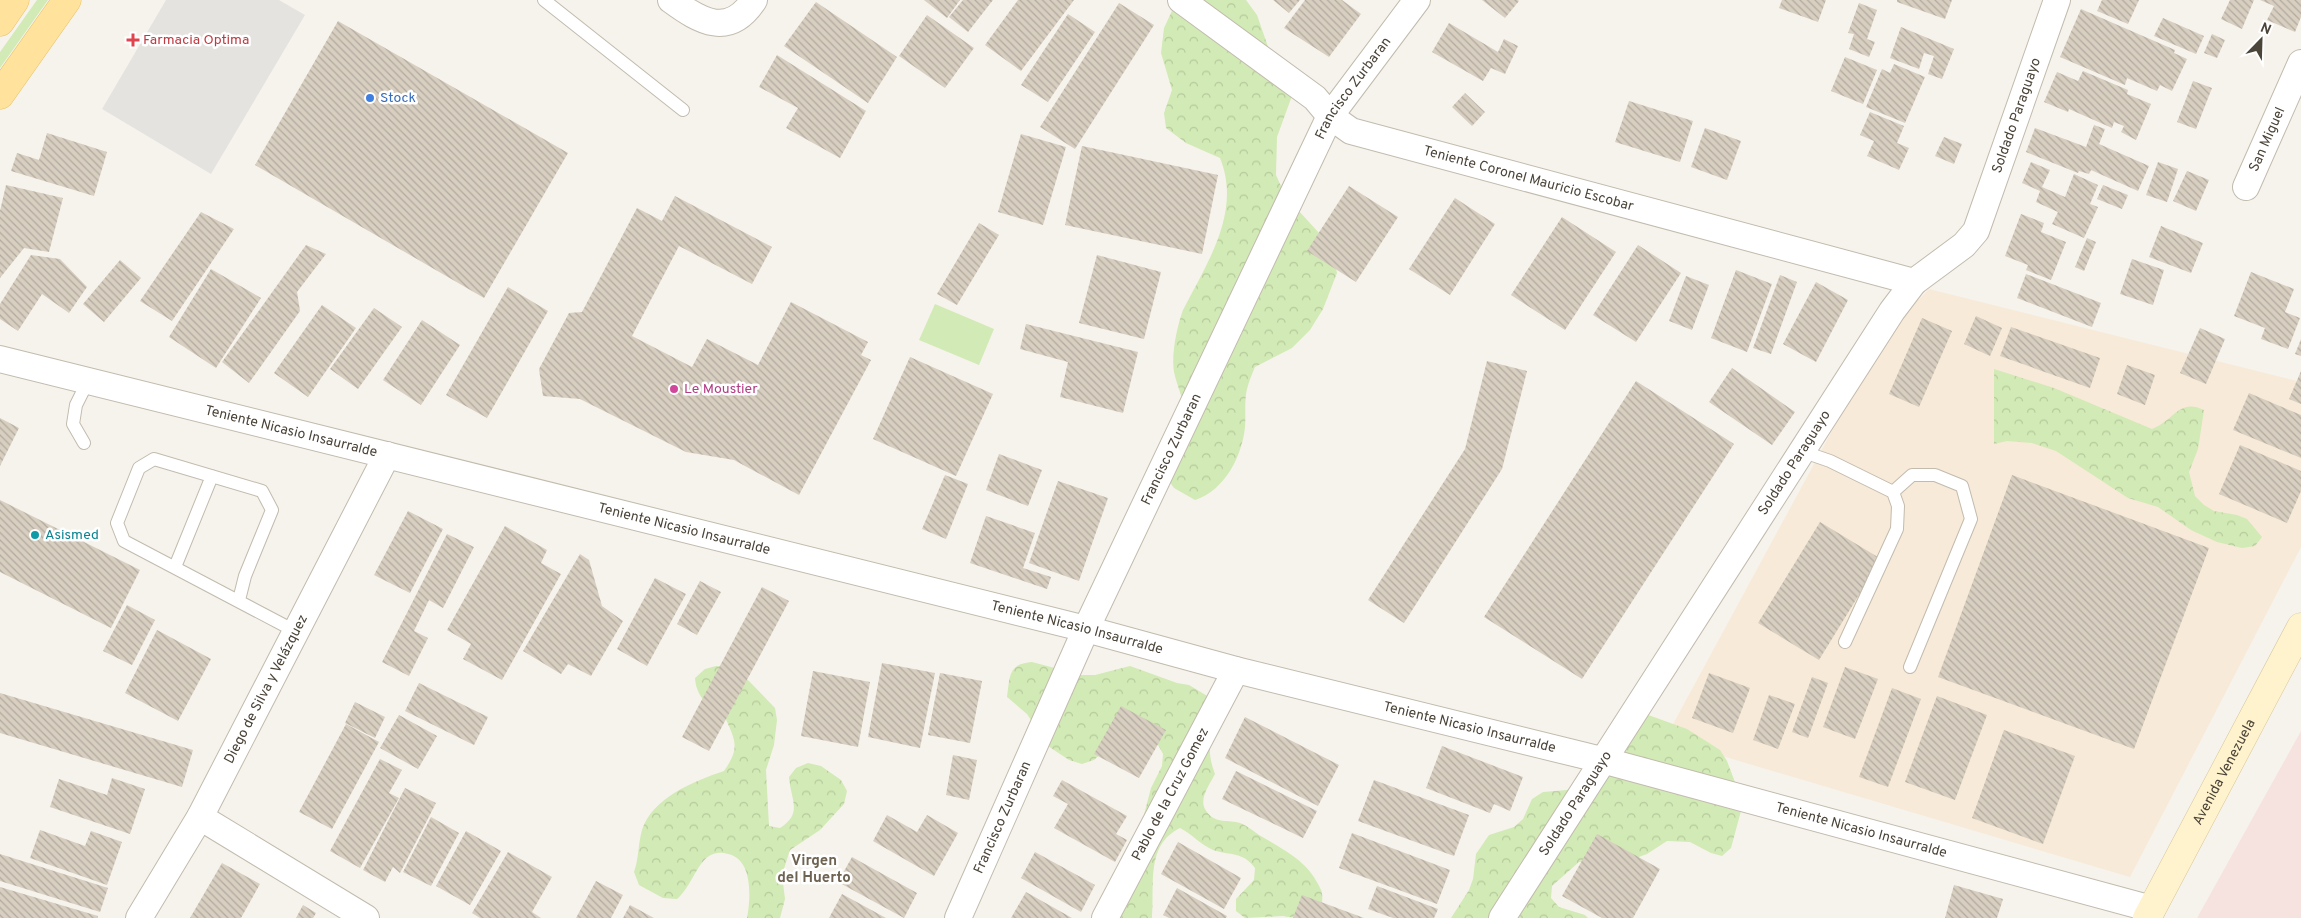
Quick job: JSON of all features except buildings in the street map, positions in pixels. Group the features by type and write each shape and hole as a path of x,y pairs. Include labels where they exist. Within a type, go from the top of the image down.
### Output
{"main road":[{"path":"0,22 15,0"},
{"path":"0,95 66,0"},
{"name":"Avenida Venezuela","path":"2149,913 2301,627"}],"street":[{"path":"671,0 688,12 706,21 724,23 734,20 745,13 754,0"},
{"name":"Teniente Coronel Mauricio Escobar","path":"1181,0 1315,98 1330,116 1351,131 1914,282"},
{"name":"Francisco Zurbaran","path":"958,918 1086,629 1330,116 1417,0"},
{"name":"Soldado Paraguayo","path":"1502,918 1892,311 1914,282 1964,246 1976,231 2057,0"},
{"name":"San Miguel","path":"2246,187 2301,63"},
{"name":"Teniente Nicasio Insaurralde","path":"0,359 1086,629 1236,670 1602,760 2149,913"},
{"name":"Diego de Silva y Velázquez","path":"138,918 200,817 387,455"},
{"name":"Pablo de la Cruz Gomez","path":"1105,918 1236,670"},
{"path":"200,817 366,918"}],"lane":[{"path":"544,0 683,110"},
{"path":"84,442 74,424 76,405 88,381"},
{"path":"1801,451 1830,462 1893,492 1898,506 1897,529 1844,642"},
{"path":"239,600 245,576 272,510 262,491 154,459 139,468 117,522 124,541 296,631"},
{"path":"1893,492 1912,475 1935,475 1962,486 1971,519 1910,667"},
{"path":"175,567 212,476"}],"shaded area":[{"path":"166,0 279,0 305,15 211,174 102,109"},
{"path":"1929,289 2301,382 2301,547 2130,877 1665,739 1878,346 1893,326"},
{"path":"2301,731 2301,918 2197,918"}],"green space":[{"path":"37,0 48,0 0,68 0,52"},
{"path":"1177,0 1246,0 1257,15 1274,64 1293,93 1277,137 1276,175 1286,197 1331,246 1337,273 1323,309 1310,330 1292,348 1255,367 1247,389 1245,427 1236,461 1223,481 1215,489 1195,500 1174,488 1166,477 1180,438 1185,417 1184,405 1174,372 1174,349 1183,310 1219,237 1227,198 1226,178 1220,158 1186,143 1166,128 1164,113 1172,90 1161,53 1164,28"},
{"path":"935,304 994,329 979,365 919,340"},
{"path":"1994,369 2054,388 2152,429 2183,408 2196,407 2204,410 2198,449 2189,472 2195,496 2214,511 2237,515 2247,519 2262,537 2255,546 2242,548 2217,542 2191,530 2158,507 2128,498 2056,451 2032,443 2007,441 1994,444"},
{"path":"1032,662 1081,675 1095,675 1130,666 1177,683 1189,685 1229,709 1225,719 1216,728 1211,739 1210,757 1215,774 1204,796 1205,809 1215,819 1245,825 1303,864 1316,880 1322,893 1320,916 1245,918 1236,911 1236,899 1254,880 1255,868 1241,856 1209,848 1180,828 1169,835 1161,845 1157,856 1154,867 1152,918 1099,918 1135,849 1151,788 1162,766 1163,754 1157,743 1112,744 1094,760 1082,764 1069,760 1048,746 1027,714 1007,697 1010,677 1014,668 1024,663"},
{"path":"716,666 729,667 749,681 775,708 777,720 774,745 766,770 769,826 780,828 791,817 794,806 789,777 796,768 808,763 821,766 841,780 847,791 844,804 820,830 790,850 782,875 785,899 780,918 747,918 749,890 746,871 736,857 728,854 716,853 704,860 677,899 663,898 639,885 634,872 642,830 647,819 655,809 676,792 724,771 733,756 733,737 724,715 700,696 696,684 695,678 705,669"},
{"path":"1640,712 1687,729 1720,750 1727,761 1741,798 1741,811 1731,848 1722,856 1711,853 1690,842 1667,841 1647,854 1636,858 1579,862 1552,886 1551,898 1559,907 1585,915 1588,918 1451,918 1469,890 1473,879 1476,854 1489,835 1514,827 1523,819 1532,799 1543,792 1567,790 1578,782"}],"place":[{"name":"Farmacia Optima","path":"133,40"},
{"name":"Stock","path":"370,98"},
{"name":"Le Moustier","path":"674,389"},
{"name":"Asismed","path":"35,535"}],"district":[{"name":"Virgen del Huerto","path":"814,870"}]}
